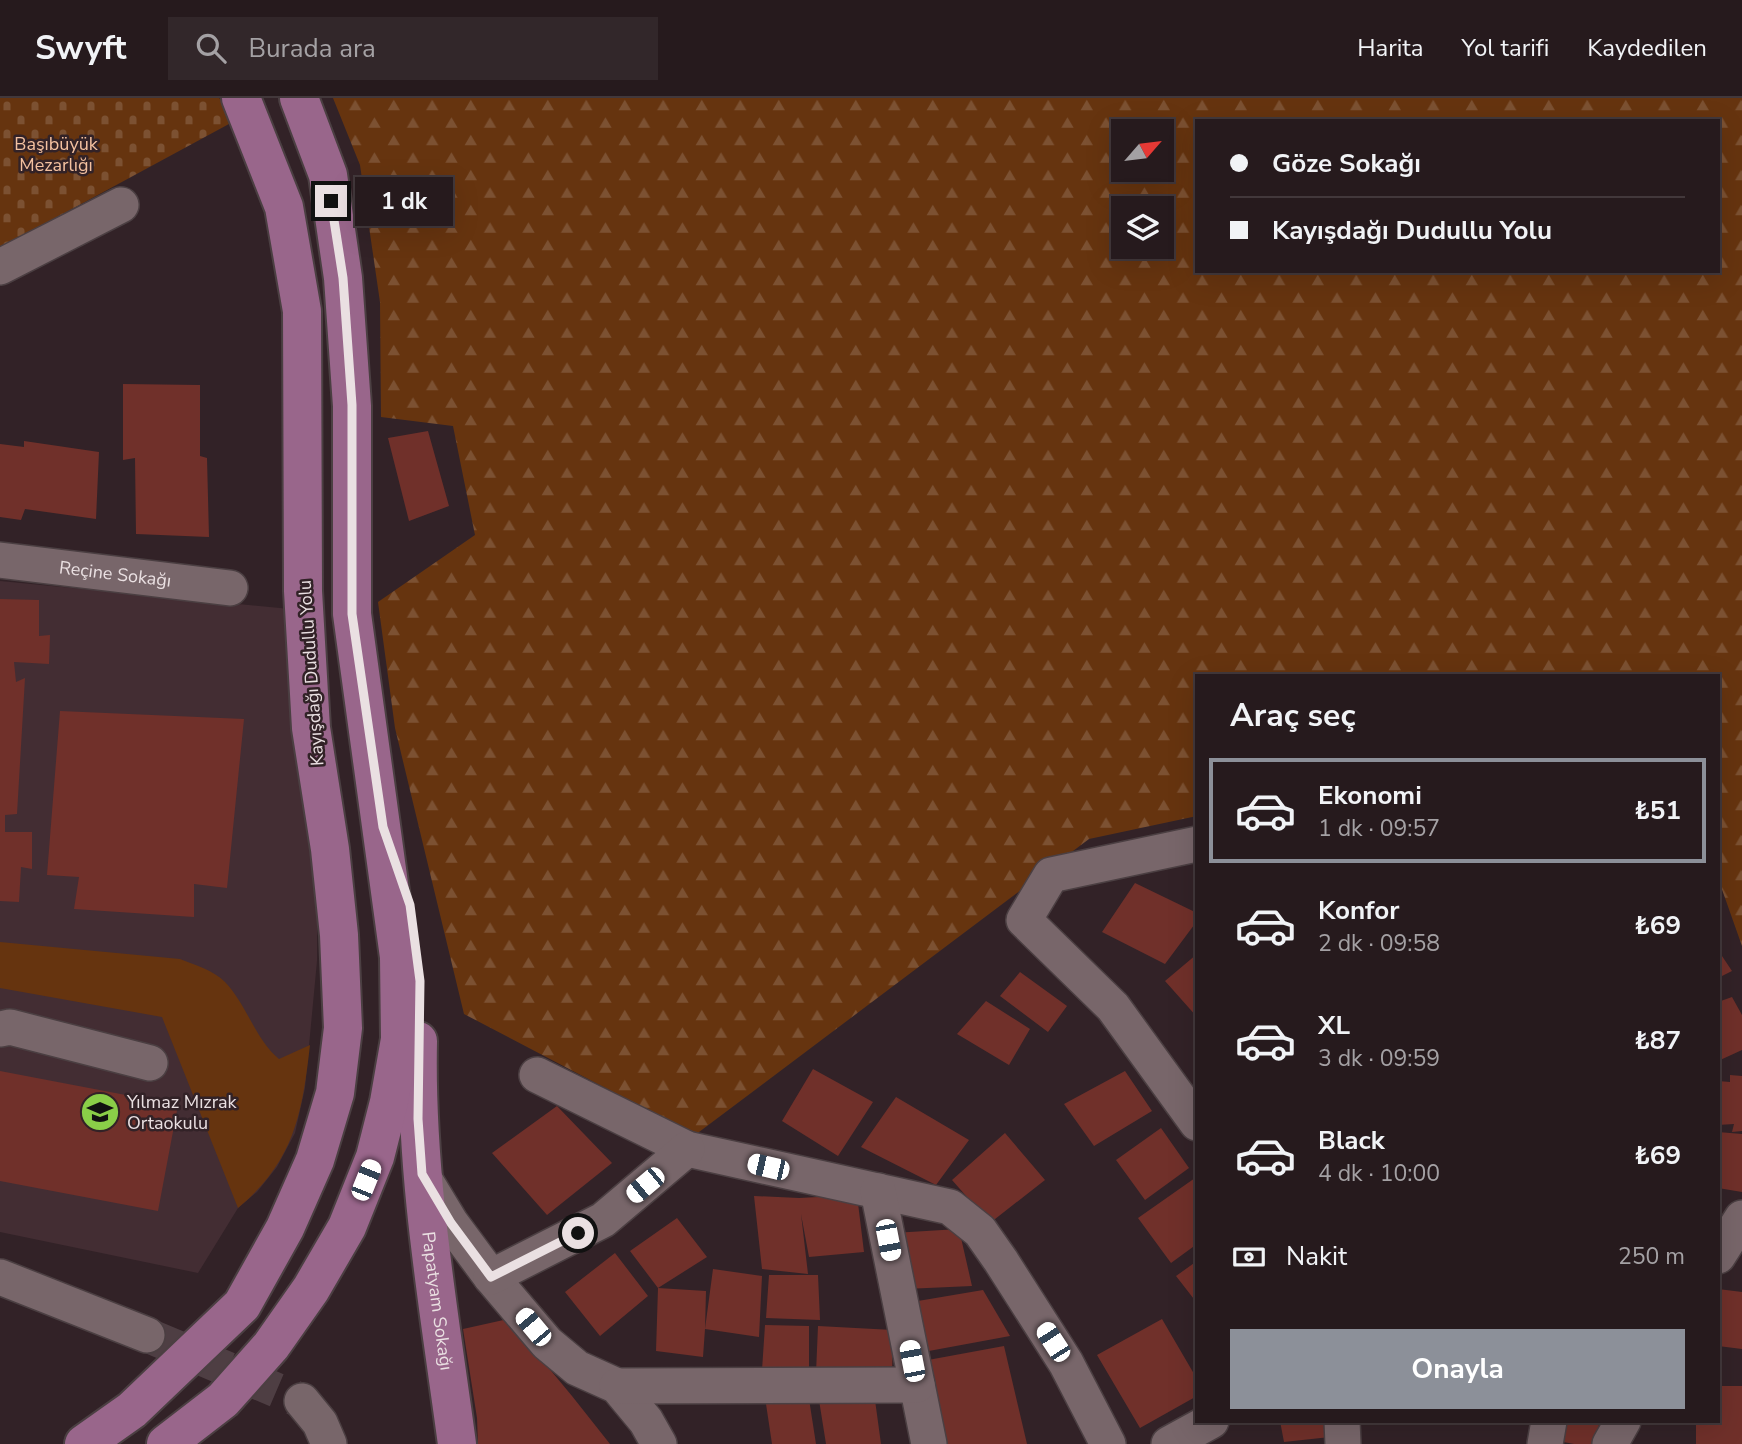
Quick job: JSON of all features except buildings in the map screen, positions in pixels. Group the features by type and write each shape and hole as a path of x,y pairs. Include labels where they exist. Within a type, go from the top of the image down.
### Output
{"main road":[{"path":"166,1444 223,1400 271,1346 311,1289 347,1227 375,1157 389,1102 400,1039 399,957 352,614 352,405 343,278 328,175 299,98"},
{"name":"Kayışdağı Dudullu Yolu","path":"84,1444 132,1410 242,1305 285,1228 315,1160 335,1093 343,1028 339,935 330,849 311,728 303,591 302,311 284,207 242,103"},
{"name":"Papatyam Sokağı","path":"383,827 410,905 420,981 418,1119 422,1174 457,1444"}],"street":[{"path":"0,267 121,205"},
{"name":"Reçine Sokağı","path":"0,560 230,588"},
{"path":"1195,844 1051,874 1024,920 1113,1007 1195,1120"},
{"path":"0,1029 10,1027 150,1063"},
{"path":"537,1075 687,1149 950,1207 980,1231 1066,1363 1108,1444"},
{"path":"491,1277 603,1220 687,1149"},
{"path":"422,1174 451,1223 491,1277 547,1343 578,1368 617,1386 917,1385"},
{"path":"878,1191 929,1444"},
{"path":"1720,1253 1742,1218"},
{"path":"0,1277 147,1335"},
{"path":"617,1386 646,1421 659,1444"},
{"path":"302,1401 320,1423 329,1444"},
{"path":"1169,1444 1207,1423"},
{"path":"1342,1423 1342,1444"},
{"path":"1545,1444 1549,1423"},
{"path":"1610,1444 1622,1423"}],"shaded area":[{"path":"0,581 290,609 317,903 317,961 305,1088 295,1133 277,1167 257,1192 238,1208 198,1273 0,1232"}],"green space":[{"name":"Başıbüyük Mezarlığı","path":"0,98 219,98 240,118 0,248"},
{"path":"333,98 1742,98 1742,946 1720,884 1720,674 1195,674 1195,816 1089,839 695,1135 464,1014 395,728 378,602 475,535 453,426 381,417 380,302 360,165"},
{"path":"0,942 180,959 209,971 225,982 264,1042 279,1059 310,1045 303,1093 292,1135 272,1173 257,1190 238,1208 162,1017 0,988"}],"tunnel":[{"path":"147,1335 302,1401"}],"place":[{"name":"Yılmaz Mızrak Ortaokulu","path":"100,1112"}],"route":[{"path":"331,201 343,278 352,405 352,614 383,827 410,905 420,981 418,1119 422,1174 451,1223 491,1277 578,1233"}]}
